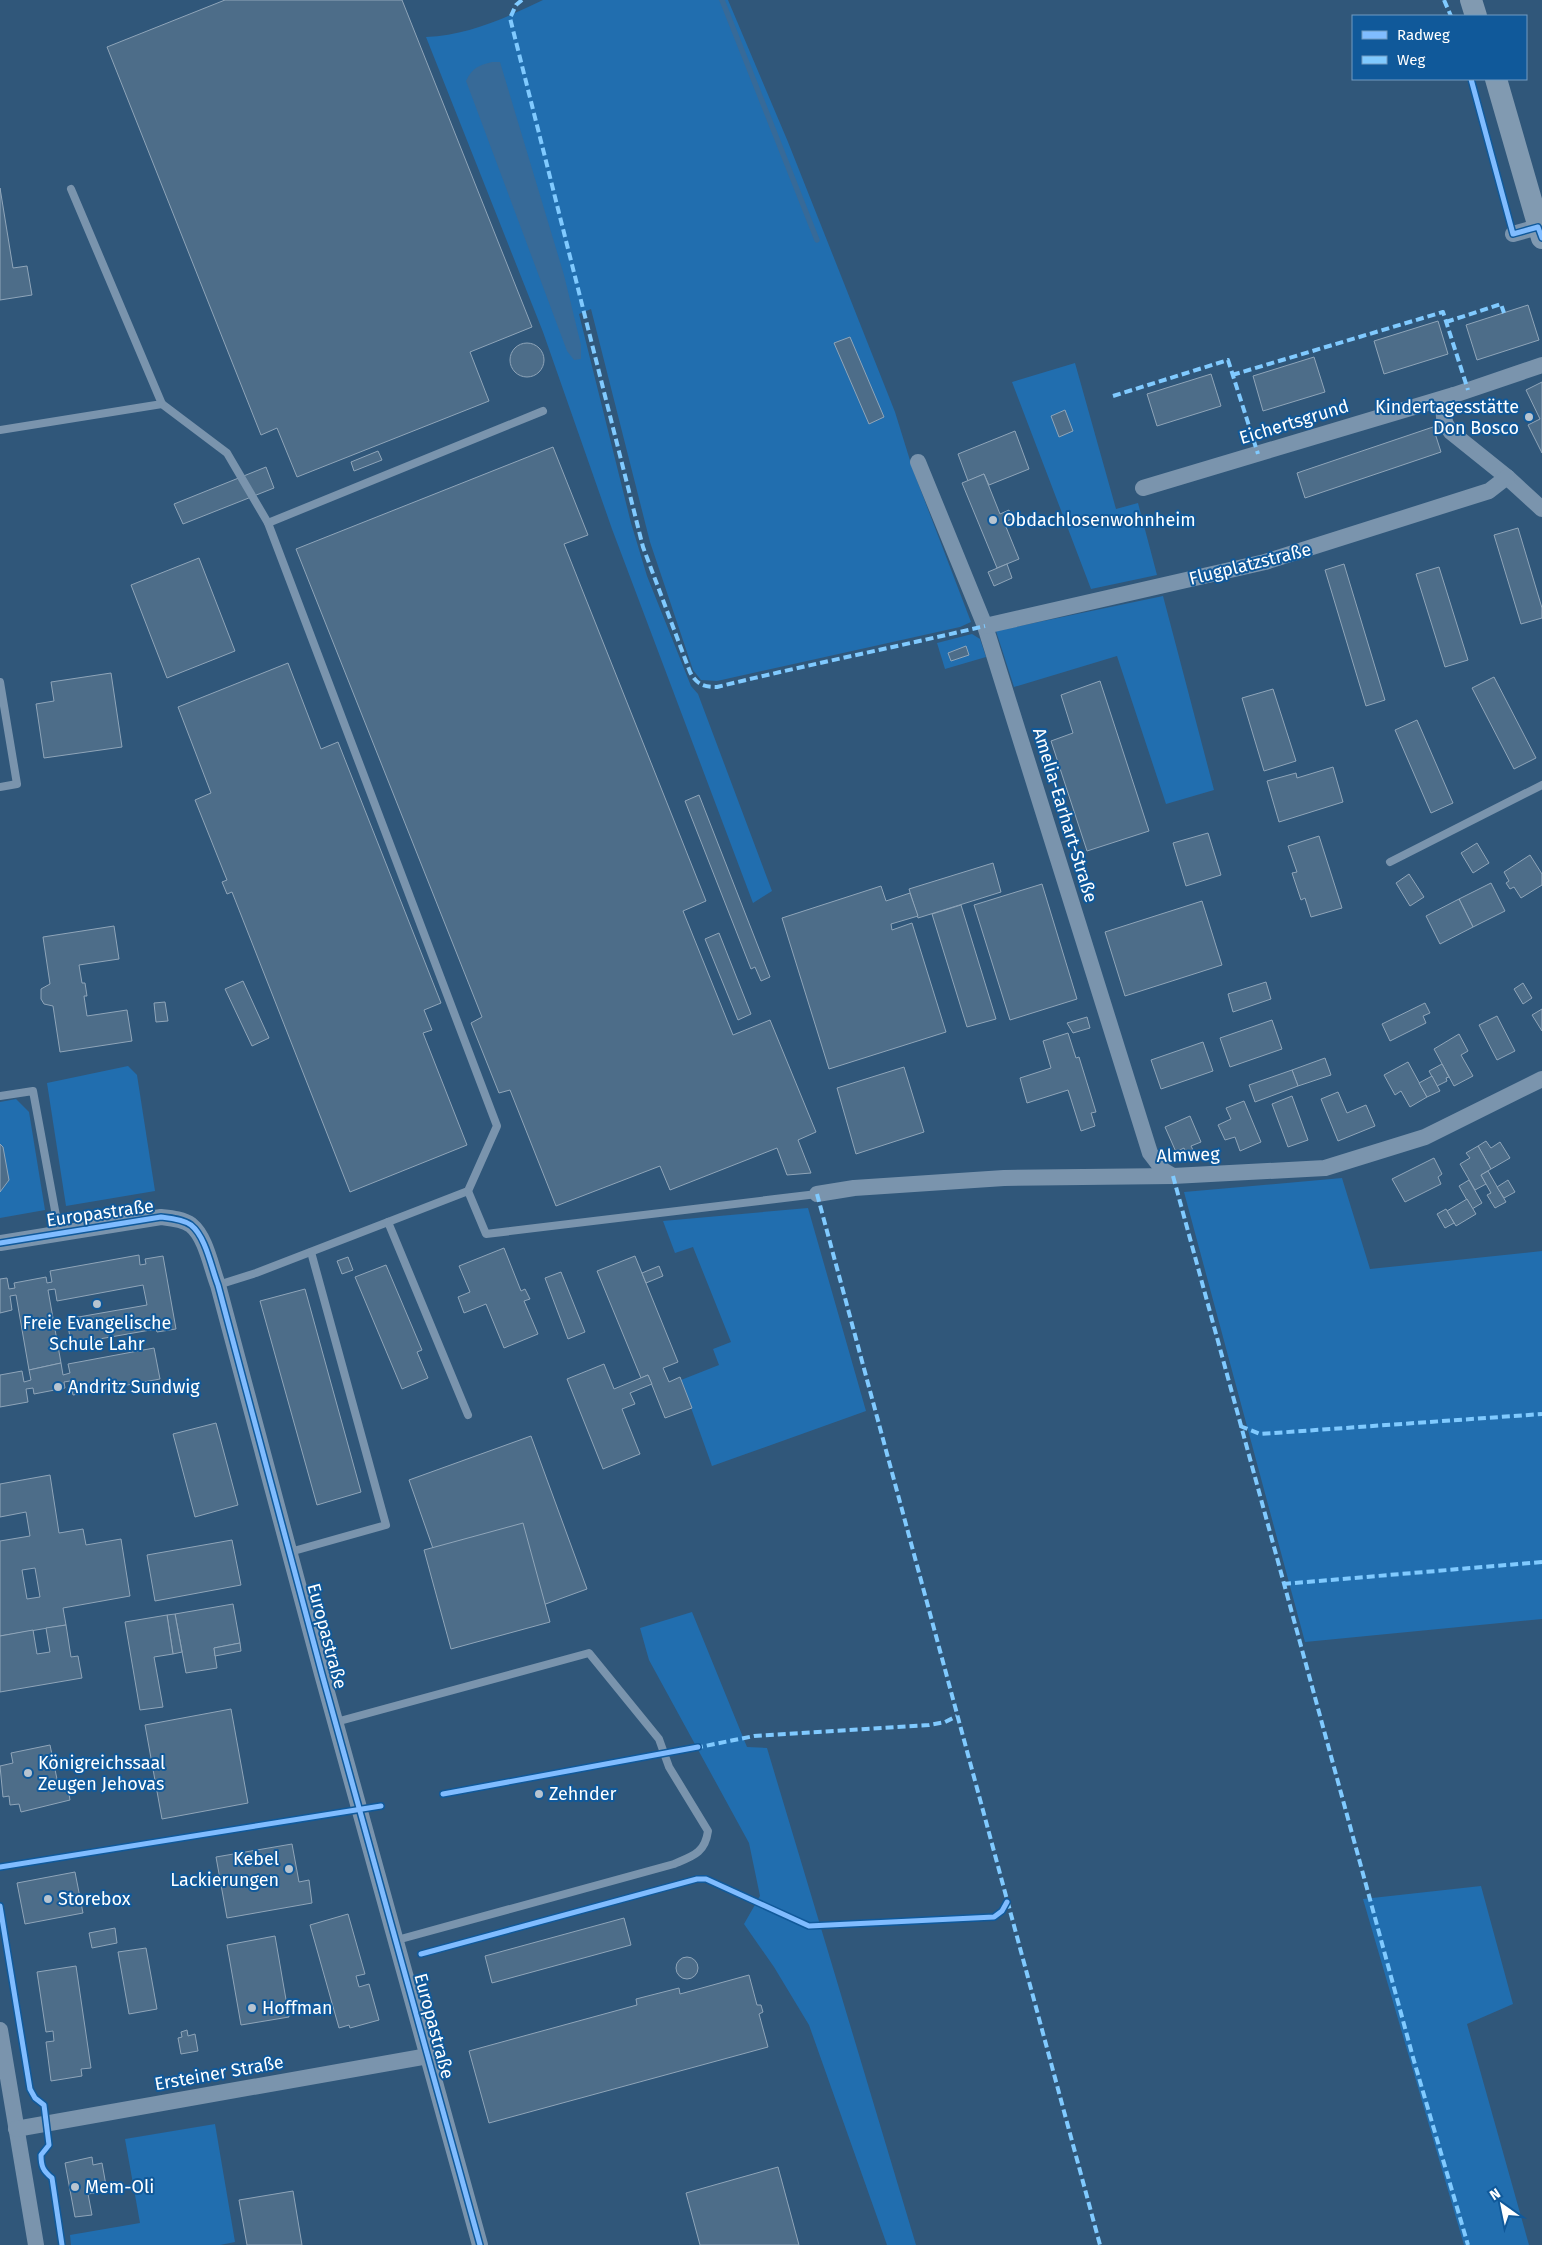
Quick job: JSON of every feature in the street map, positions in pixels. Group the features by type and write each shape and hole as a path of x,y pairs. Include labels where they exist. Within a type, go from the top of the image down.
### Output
{"street":[{"path":"1471,0 1476,15"},
{"path":"1496,80 1540,233 1513,234"},
{"name":"Eichertsgrund","path":"1144,488 1454,395 1542,365"},
{"path":"1454,395 1446,404 1443,415 1445,424 1451,432 1507,477 1542,509"},
{"name":"Amelia-Earhart-Straße","path":"918,462 985,626 1150,1153 1163,1170 1173,1176"},
{"name":"Flugplatzstraße","path":"985,626 1286,556 1489,491 1507,477"},
{"name":"Almweg","path":"818,1194 854,1188 1004,1178 1173,1176 1325,1168 1425,1137 1542,1079"},
{"name":"Europastraße","path":"0,1243 161,1217 176,1219 190,1224 198,1233 218,1285 480,2245"},
{"path":"0,2030 36,2245"},
{"name":"Ersteiner Straße","path":"16,2129 428,2056"}],"lane":[{"path":"70,189 162,404 228,453 268,523 497,1126 468,1191 311,1252 218,1285"},
{"path":"0,430 162,404"},
{"path":"268,523 543,411"},
{"path":"0,682 17,784 0,787"},
{"path":"1390,862 1542,785"},
{"path":"0,1096 33,1091 59,1232"},
{"path":"468,1191 486,1234 818,1194"},
{"path":"388,1222 468,1415"},
{"path":"290,1552 386,1525 311,1252"},
{"path":"336,1722 589,1653 659,1739 669,1767 708,1831 706,1843 697,1854 674,1864 397,1940"}],"shaded area":[{"path":"543,0 728,0 788,142 895,412 913,470 971,622 960,627 717,681 701,680 693,670 650,542 591,309 579,314 631,523 647,576 691,686 698,694 772,891 753,903 612,529 543,332 426,37 442,36 472,29 501,19"},
{"path":"492,62 500,62 564,275 581,345 581,359 574,360 567,351 466,81 476,68"},
{"path":"1075,363 1116,509 1138,503 1157,575 1091,589 1012,382"},
{"path":"1163,596 1214,790 1166,804 1117,656 1014,687 996,631"},
{"path":"972,634 980,639 986,657 945,669 937,643"},
{"path":"128,1066 137,1075 155,1191 66,1206 47,1083"},
{"path":"16,1099 29,1112 45,1210 0,1218 0,1102"},
{"path":"1342,1178 1370,1269 1542,1251 1542,1619 1305,1642 1184,1192"},
{"path":"808,1208 866,1411 712,1466 681,1380 719,1365 713,1349 731,1342 693,1247 675,1253 663,1221"},
{"path":"692,1612 747,1747 767,1748 916,2245 887,2245 809,2025 774,1967 744,1924 760,1896 749,1843 649,1660 640,1628"},
{"path":"1481,1886 1513,2004 1467,2024 1529,2245 1464,2245 1363,1899"},
{"path":"215,2124 235,2242 220,2245 71,2245 70,2235 140,2223 125,2139"}],"building":[{"path":"225,0 402,0 532,327 470,352 489,401 297,477 277,428 261,435 107,47"},
{"path":"0,188 13,268 27,266 32,295 0,300"},
{"path":"1528,305 1539,340 1477,360 1466,325"},
{"path":"1438,321 1448,354 1384,374 1374,341"},
{"path":"850,337 884,417 869,424 834,343"},
{"path":"527,343 534,344 539,348 543,353 543,367 539,372 534,376 527,377 520,376 515,372 511,367 510,360 511,353 515,348 520,344"},
{"path":"1314,357 1325,392 1263,411 1253,376"},
{"path":"1211,374 1221,406 1157,426 1147,394"},
{"path":"1542,382 1542,453 1528,425 1540,419 1526,390"},
{"path":"1065,410 1073,431 1059,437 1051,416"},
{"path":"1433,427 1441,452 1305,498 1297,473"},
{"path":"1015,431 1029,469 989,485 984,474 968,481 958,454"},
{"path":"553,447 588,535 564,544 706,901 683,911 733,1035 770,1020 816,1132 798,1140 811,1173 787,1175 777,1148 670,1190 660,1166 556,1206 510,1090 499,1093 471,1023 482,1017 296,549"},
{"path":"378,451 382,460 354,471 351,462"},
{"path":"266,467 274,488 183,524 174,504"},
{"name":"Obdachlosenwohnheim","path":"984,474 1000,514 1009,510 1012,519 1004,522 1019,559 997,568 962,483"},
{"path":"1518,528 1542,608 1542,618 1521,624 1494,535"},
{"path":"199,558 235,651 167,678 131,585"},
{"path":"1007,564 1012,578 994,586 988,572"},
{"path":"1344,564 1385,700 1366,706 1325,570"},
{"path":"1439,567 1468,660 1445,667 1416,574"},
{"path":"966,646 969,655 951,661 948,653"},
{"path":"288,663 321,749 338,742 441,1003 424,1010 432,1030 423,1033 467,1145 350,1192 232,892 227,894 222,882 227,880 195,800 211,793 178,707"},
{"path":"111,673 122,747 44,758 36,704 54,701 51,682"},
{"path":"1494,677 1536,758 1514,769 1472,688"},
{"path":"1100,681 1149,831 1087,851 1051,741 1073,733 1061,695"},
{"path":"1273,689 1296,761 1264,771 1242,698"},
{"path":"1417,720 1453,803 1431,813 1395,730"},
{"path":"1333,767 1343,802 1279,822 1267,781 1296,773 1297,778"},
{"path":"699,795 770,977 761,981 755,967 751,969 685,801"},
{"path":"1208,833 1221,875 1186,886 1173,843"},
{"path":"1319,836 1342,908 1311,917 1305,898 1301,900 1292,873 1297,872 1288,846"},
{"path":"1477,843 1489,863 1473,873 1461,853"},
{"path":"1530,855 1542,874 1542,885 1521,898 1514,887 1510,889 1506,883 1509,881 1504,872"},
{"path":"993,863 1001,892 918,918 909,889"},
{"path":"1409,874 1424,897 1410,906 1396,883"},
{"path":"1491,883 1505,911 1473,927 1459,899"},
{"path":"1042,884 1077,999 1010,1020 974,905"},
{"path":"881,886 886,901 910,893 918,916 891,924 892,930 912,923 946,1032 829,1069 782,918"},
{"path":"1459,899 1473,927 1440,944 1426,916"},
{"path":"1202,901 1222,965 1125,996 1105,932"},
{"path":"961,905 996,1019 967,1027 932,914"},
{"path":"114,926 119,959 79,965 82,983 85,983 87,996 84,996 87,1016 127,1010 132,1041 60,1052 53,1006 44,1004 41,999 41,989 50,984 43,937"},
{"path":"719,933 751,1014 738,1020 705,939"},
{"path":"243,981 269,1038 252,1046 225,989"},
{"path":"1266,982 1271,999 1233,1012 1228,994"},
{"path":"1523,983 1532,998 1523,1004 1514,989"},
{"path":"165,1002 168,1021 156,1022 154,1003"},
{"path":"1425,1003 1430,1013 1423,1016 1426,1023 1390,1041 1382,1024"},
{"path":"1542,1009 1542,1031 1532,1015"},
{"path":"1497,1016 1515,1051 1497,1060 1479,1025"},
{"path":"1087,1017 1090,1028 1073,1033 1067,1023"},
{"path":"1272,1020 1282,1049 1230,1067 1220,1038"},
{"path":"1068,1033 1076,1058 1079,1057 1096,1112 1091,1113 1095,1126 1081,1131 1068,1090 1027,1103 1020,1078 1051,1068 1043,1041"},
{"path":"1459,1034 1468,1051 1461,1055 1473,1076 1454,1086 1434,1049"},
{"path":"1203,1042 1213,1071 1161,1089 1151,1060"},
{"path":"1325,1058 1331,1075 1298,1086 1292,1070"},
{"path":"1408,1062 1427,1097 1410,1107 1401,1091 1395,1095 1384,1075"},
{"path":"1442,1064 1449,1077 1446,1078 1447,1081 1437,1086 1429,1071"},
{"path":"904,1067 924,1132 856,1154 837,1088"},
{"path":"1292,1070 1298,1086 1255,1102 1249,1085"},
{"path":"1432,1076 1440,1091 1427,1097 1419,1083"},
{"path":"1338,1092 1347,1113 1366,1105 1375,1126 1338,1141 1321,1099"},
{"path":"1292,1096 1308,1140 1288,1147 1272,1104"},
{"path":"1244,1101 1261,1142 1240,1151 1235,1137 1225,1140 1218,1125 1231,1119 1226,1108"},
{"path":"1190,1116 1201,1142 1191,1146 1193,1150 1186,1153 1184,1148 1176,1152 1165,1127"},
{"path":"1486,1141 1491,1148 1500,1142 1510,1158 1491,1169 1478,1146"},
{"path":"0,1144 3,1147 9,1180 0,1192"},
{"path":"1478,1146 1491,1169 1481,1175 1486,1184 1475,1190 1460,1164 1470,1158 1466,1153"},
{"path":"1434,1158 1442,1174 1438,1177 1441,1184 1405,1202 1392,1179"},
{"path":"1488,1171 1506,1202 1495,1208 1487,1195 1491,1193 1481,1175"},
{"path":"1469,1180 1482,1203 1472,1209 1459,1186"},
{"path":"1508,1180 1515,1192 1504,1198 1497,1187"},
{"path":"1467,1199 1476,1214 1456,1226 1447,1211"},
{"path":"1446,1209 1454,1223 1445,1228 1437,1214"},
{"path":"504,1248 521,1291 525,1289 530,1299 524,1301 538,1334 504,1348 486,1304 464,1313 458,1297 470,1292 459,1266"},
{"path":"139,1255 140,1265 146,1264 145,1259 163,1256 176,1329 157,1332 156,1329 71,1344 67,1319 147,1305 143,1285 57,1301 55,1289 48,1290 61,1363 29,1370 16,1295 10,1296 12,1310 0,1313 0,1279 7,1278 9,1289 15,1288 14,1283 46,1277 47,1283 52,1282 50,1271"},
{"path":"635,1256 678,1362 663,1368 669,1382 680,1377 692,1408 665,1418 648,1375 641,1378 597,1271"},
{"path":"348,1257 353,1270 342,1274 337,1261"},
{"path":"386,1265 422,1350 417,1352 428,1378 402,1389 355,1277"},
{"path":"659,1266 663,1276 646,1283 642,1273"},
{"path":"561,1272 585,1332 568,1339 545,1278"},
{"path":"305,1289 361,1492 317,1505 260,1301"},
{"path":"154,1348 160,1379 73,1395 70,1381 64,1382 65,1388 34,1394 33,1388 26,1389 28,1402 0,1407 0,1375 22,1371 24,1382 31,1380 29,1370 61,1363 63,1375 70,1373 68,1364"},
{"path":"604,1364 614,1389 648,1375 652,1384 630,1393 635,1404 622,1409 640,1454 603,1469 567,1379"},
{"path":"216,1423 238,1505 195,1517 173,1434"},
{"path":"531,1436 587,1589 463,1634 409,1480"},
{"path":"50,1475 59,1533 83,1529 86,1545 121,1539 130,1596 63,1608 66,1625 0,1636 0,1541 30,1536 26,1512 0,1517 0,1484","holes":["35,1568 40,1597 27,1599 22,1570"]},
{"path":"523,1523 550,1622 451,1649 424,1550"},
{"path":"232,1540 241,1585 155,1601 147,1555"},
{"path":"233,1604 240,1643 214,1648 217,1668 186,1673 175,1614"},
{"path":"175,1614 182,1652 173,1654 167,1615"},
{"path":"167,1615 173,1654 154,1657 163,1707 140,1710 125,1622"},
{"path":"66,1625 71,1657 78,1656 82,1678 0,1692 0,1636 33,1630 37,1654 50,1652 46,1628"},
{"path":"240,1643 241,1651 215,1656 214,1648"},
{"path":"231,1709 248,1803 162,1819 145,1725"},
{"name":"Königreichssaal Zeugen Jehovas","path":"50,1745 58,1784 67,1782 70,1800 21,1812 19,1804 10,1805 9,1796 3,1797 0,1766 13,1763 11,1753"},
{"path":"292,1844 299,1882 309,1880 312,1903 227,1918 216,1857"},
{"path":"75,1872 83,1913 25,1924 17,1883"},
{"path":"348,1914 365,1974 356,1976 359,1987 369,1984 379,2020 350,2028 349,2025 339,2028 310,1925"},
{"path":"624,1918 631,1945 492,1983 485,1956"},
{"path":"115,1928 117,1943 92,1948 89,1933"},
{"path":"275,1936 289,2017 241,2025 227,1945"},
{"path":"146,1948 157,2009 129,2014 118,1952"},
{"path":"687,1957 695,1960 698,1968 695,1976 687,1979 679,1976 676,1968 679,1960"},
{"path":"76,1966 91,2068 81,2069 82,2076 51,2081 46,2042 54,2041 53,2031 46,2032 37,1972"},
{"path":"749,1975 757,2005 761,2005 763,2012 759,2014 768,2047 489,2123 469,2051 637,2005 636,1999 679,1988 680,1994"},
{"path":"187,2030 188,2036 195,2034 198,2051 181,2054 178,2038 182,2037 181,2032"},
{"path":"92,2157 93,2165 102,2163 107,2191 88,2194 92,2215 75,2217 65,2163"},
{"path":"778,2167 799,2245 700,2245 686,2193"},
{"path":"293,2191 302,2245 247,2245 239,2200"}],"waterway":[{"path":"722,0 817,240"}],"marked path":[{"path":"522,0 516,5 510,18 643,547 690,672 695,680 701,684 717,687 985,626"},
{"path":"1444,0 1451,15"},
{"path":"1446,322 1501,304 1504,313"},
{"path":"1232,375 1443,312 1468,390"},
{"path":"1113,396 1228,360 1258,454"},
{"path":"1173,1176 1414,2061 1468,2245"},
{"path":"817,1194 1100,2245"},
{"path":"1240,1426 1260,1434 1542,1414"},
{"path":"1283,1584 1542,1562"},
{"path":"695,1748 754,1736 929,1725 945,1722 957,1716"}],"cycle path":[{"path":"1471,80 1513,234 1538,227 1542,238"},
{"path":"0,1243 161,1217 188,1223 201,1237 218,1285 322,1674 480,2245"},
{"path":"443,1794 698,1747"},
{"path":"0,1867 381,1806"},
{"path":"421,1954 697,1879 706,1879 809,1926 994,1917 1002,1911 1007,1902"},
{"path":"0,1906 30,2089 35,2098 44,2105 49,2145 41,2155 41,2162 45,2171 52,2178 62,2245"}],"place":[{"name":"Kindertagesstätte Don Bosco","path":"1529,417"},
{"name":"Obdachlosenwohnheim","path":"993,520"},
{"name":"Freie Evangelische Schule Lahr","path":"97,1304"},
{"name":"Andritz Sundwig","path":"58,1387"},
{"name":"Königreichssaal Zeugen Jehovas","path":"28,1773"},
{"name":"Zehnder","path":"539,1794"},
{"name":"Kebel Lackierungen","path":"289,1869"},
{"name":"Storebox","path":"48,1899"},
{"name":"Hoffman","path":"252,2008"},
{"name":"Mem-Oli","path":"75,2187"}]}
